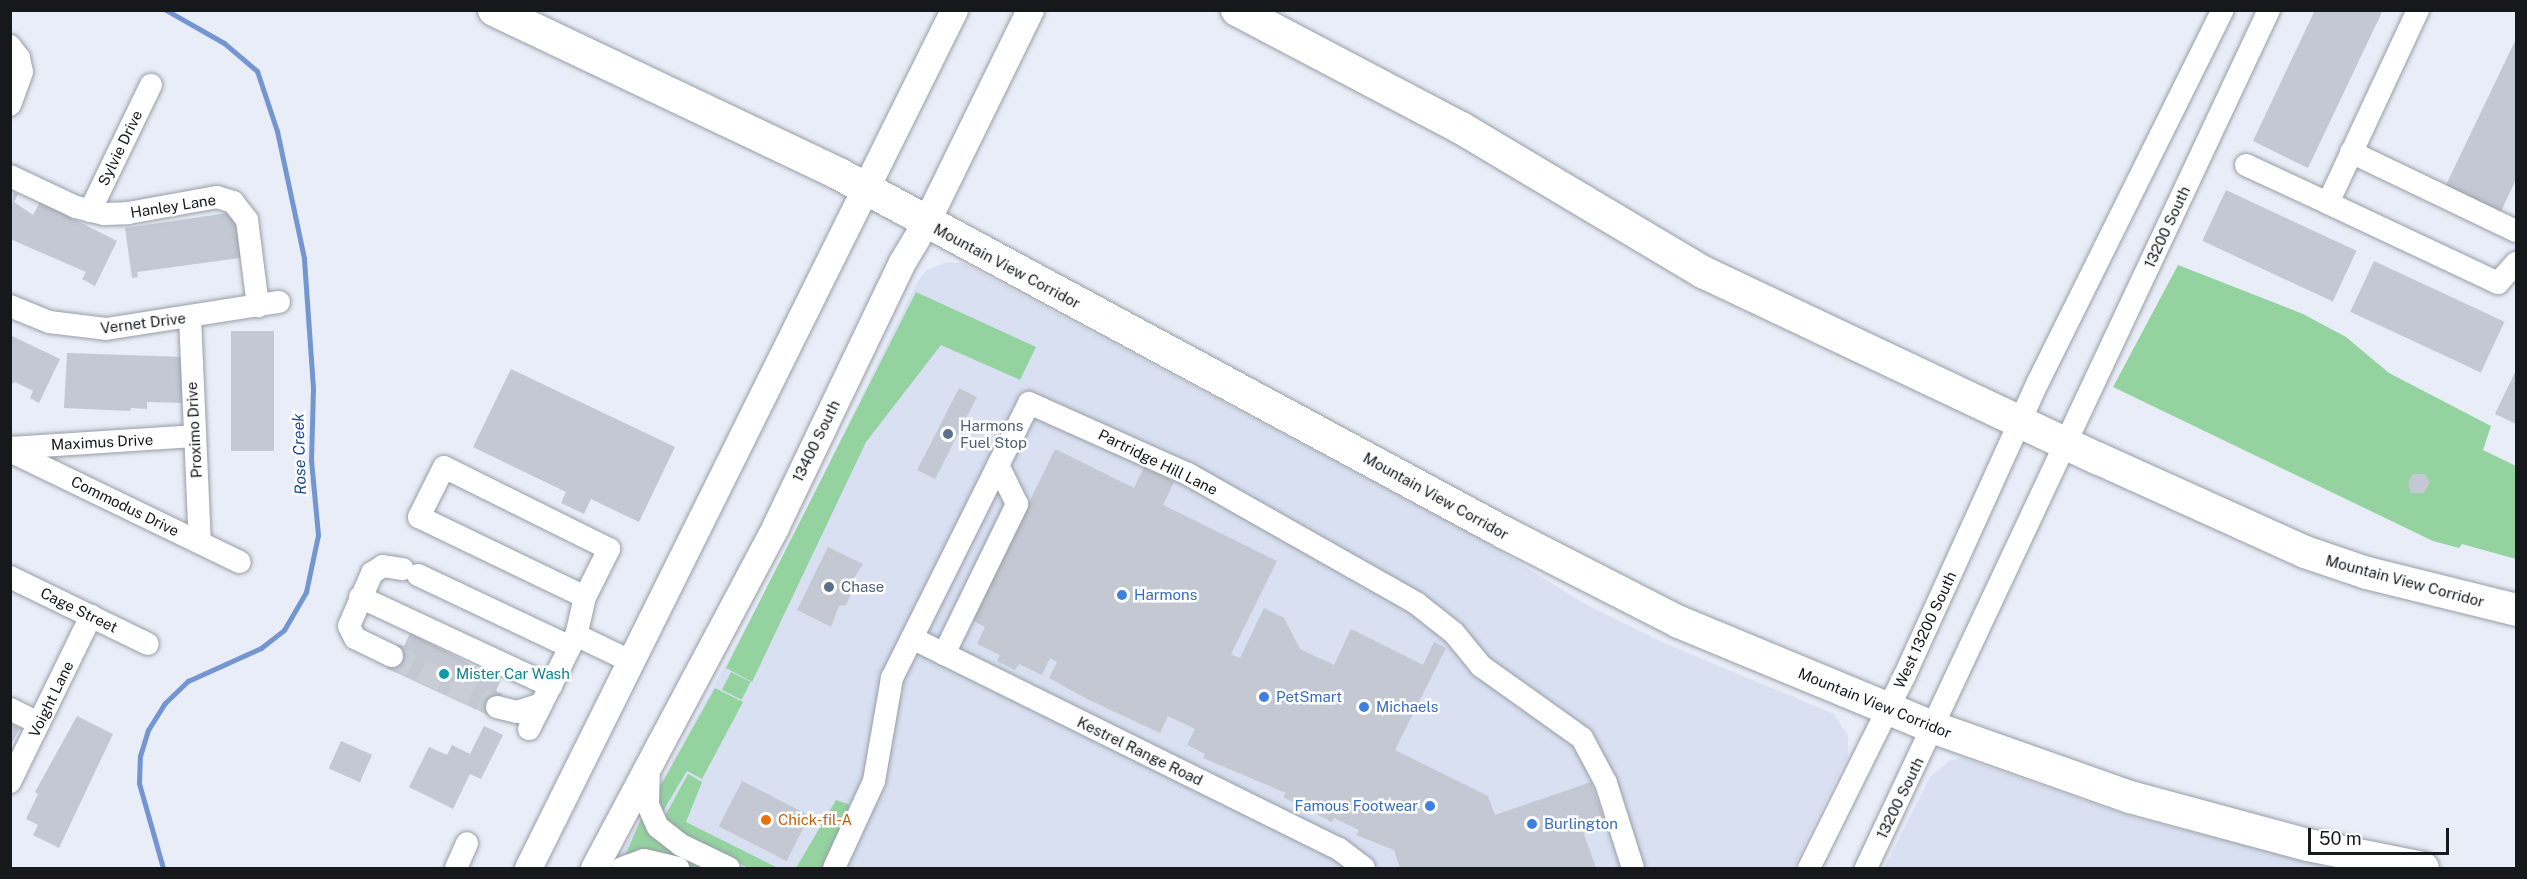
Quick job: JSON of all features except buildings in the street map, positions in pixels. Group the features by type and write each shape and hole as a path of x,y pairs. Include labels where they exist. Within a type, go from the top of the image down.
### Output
{"highway":[{"name":"Mountain View Corridor","path":"494,10 865,189 1505,533 1679,622 1932,727 2183,812 2308,845 2423,868"},
{"name":"Mountain View Corridor","path":"1237,10 1461,128 1703,272 2065,442 2305,552 2367,573 2517,610"}],"main road":[{"path":"528,868 954,10"},
{"name":"13400 South","path":"594,868 776,525 902,262 926,222 1030,10"}],"street":[{"path":"2022,421 2182,86 2223,10"},
{"name":"13200 South","path":"2065,442 2269,10"},
{"path":"2328,203 2418,10"},
{"path":"10,46 19,58 22,72 10,105"},
{"name":"Sylvie Drive","path":"90,211 151,85"},
{"path":"2351,152 2517,231"},
{"path":"2246,165 2498,283 2517,263"},
{"name":"Hanley Lane","path":"10,176 90,211 129,213 217,197 233,202 247,220 268,304"},
{"name":"Vernet Drive","path":"10,306 49,322 88,329 190,317 268,304"},
{"name":"Proximo Drive","path":"190,317 200,542"},
{"name":"Partridge Hill Lane","path":"834,868 874,782 890,688 912,638 1029,403 1188,474 1424,609 1454,633 1480,666 1582,738 1606,783 1633,868"},
{"name":"West 13200 South","path":"1809,868 1888,709 2022,421"},
{"name":"Maximus Drive","path":"10,449 194,436"},
{"path":"1932,727 2065,442"},
{"name":"Commodus Drive","path":"10,449 240,562"},
{"path":"944,654 1017,504 998,465"},
{"path":"529,729 573,641 585,597 609,549 444,467 419,517 585,597"},
{"path":"392,656 355,638 349,626 372,573 383,566 410,572 573,641 630,662"},
{"name":"Cage Street","path":"10,577 148,644"},
{"path":"360,597 434,632 546,695"},
{"name":"Voight Lane","path":"10,783 91,616"},
{"name":"Kestrel Range Road","path":"912,638 1339,849 1364,868"},
{"path":"497,707 518,712 546,695"},
{"path":"10,709 39,723"},
{"name":"13200 South","path":"1866,868 1932,727"},
{"path":"649,761 648,805 658,827 681,845 729,868"},
{"path":"456,868 467,843"},
{"path":"622,868 644,860 678,868"}],"shaded area":[{"path":"947,262 963,263 1482,540 1585,604 1664,643 1834,714 1848,736 1848,755 1793,868 619,868 622,853 775,574 917,282 927,270"},
{"path":"1963,758 2129,816 2336,868 1884,868 1930,777 1949,761"}],"green space":[{"path":"2178,265 2303,314 2346,337 2389,373 2491,426 2483,450 2516,466 2516,559 2462,544 2459,548 2433,541 2113,387"},
{"path":"916,292 1036,347 1020,380 941,345 866,442 752,682 726,668"},
{"path":"731,672 751,682 742,700 722,690"},
{"path":"715,688 743,702 702,779 687,771 660,816 656,794"},
{"path":"688,774 702,782 686,822 778,868 748,868 670,826 665,816"},
{"path":"836,800 848,804 851,810 822,868 796,868"},
{"path":"642,817 716,868 691,868 672,859 624,858"}],"waterway":[{"name":"Rose Creek","path":"163,868 139,783 140,756 148,730 165,703 188,681 261,648 284,630 306,592 318,535 311,460 313,388 304,258 277,131 257,71 224,43 166,10"}],"tunnel":[{"path":"392,656 497,707"}],"place":[{"name":"Harmons Fuel Stop","path":"948,434"},
{"name":"Chase","path":"829,587"},
{"name":"Harmons","path":"1122,595"},
{"name":"Mister Car Wash","path":"444,674"},
{"name":"PetSmart","path":"1264,697"},
{"name":"Michaels","path":"1364,707"},
{"name":"Famous Footwear","path":"1430,806"},
{"name":"Chick-fil-A","path":"766,820"},
{"name":"Burlington","path":"1532,824"}]}
